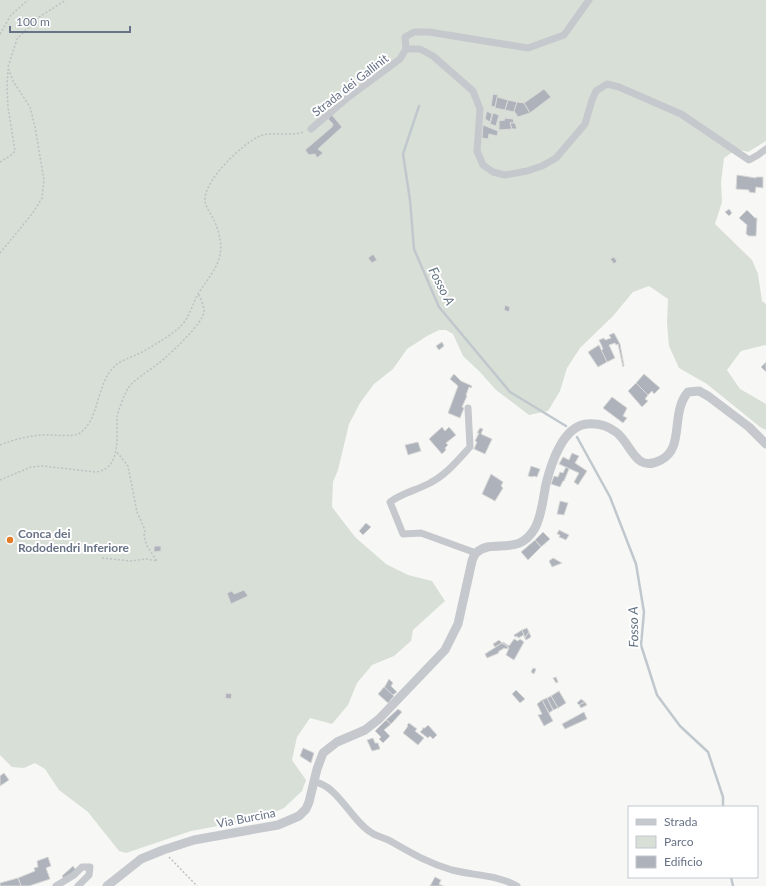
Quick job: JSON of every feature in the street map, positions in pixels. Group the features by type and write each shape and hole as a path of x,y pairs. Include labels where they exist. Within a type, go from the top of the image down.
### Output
{"street":[{"name":"Strada dei Gallinit","path":"311,129 346,99 400,59 406,49 405,37 414,32 429,32 528,48 564,35 589,0"},
{"path":"406,49 420,49 433,56 473,91 480,109 477,151 483,165 493,172 505,174 527,171 542,166 556,158 584,124 596,91 607,84 619,87 681,114 748,160 766,149"},
{"path":"468,408 470,447 442,476 430,483 395,498 390,502 403,534 421,533 476,553 486,547 509,546 523,541 529,536 535,528 539,517 546,484 557,453 568,434 586,424 608,427 624,440 637,459 643,464 652,463 661,460 669,454 673,448 677,415 683,398 688,392 699,391 708,396 748,427 766,444"},
{"name":"Via Burcina","path":"107,886 141,859 163,850 194,840 288,822 299,816 306,809 309,802 320,760 324,753 337,742 365,730 378,719 445,650 458,624 472,561 476,553"},
{"path":"314,782 319,782 328,788 365,828 373,834 392,842 431,864 506,880 517,886"},
{"path":"56,886 74,875 82,867 90,868 89,875 78,886"}],"path":[{"path":"0,34 11,15 28,0"},
{"path":"0,162 15,151 8,107 7,87 8,67 17,40 39,16 66,0"},
{"path":"0,253 32,214 42,198 44,180 36,127 30,107 13,81 8,67"},
{"name":"Strada dei Gallinit","path":"0,445 27,437 50,434 69,436 78,434 86,428 93,415 103,383 114,367 124,360 161,341 179,327 187,318 198,293 218,262 221,247 219,232 205,200 206,192 211,182 229,160 252,140 268,134 291,136 311,129"},
{"path":"0,480 31,467 43,466 87,472 100,471 109,466 114,458 117,447 117,415 128,388 140,377 161,362 195,329 201,321 204,311 198,293"},
{"path":"102,558 131,560 146,559 157,561 147,546 144,536 145,530 137,512 128,466 116,451"},
{"path":"163,850 197,886"}],"green space":[{"path":"0,0 766,0 766,141 748,152 737,149 724,158 721,182 722,202 715,224 752,260 758,274 762,301 766,304 766,346 741,351 727,370 740,389 766,404 766,430 760,427 707,384 679,368 669,346 667,323 668,299 649,286 633,292 613,316 580,348 567,368 560,391 548,411 529,415 496,390 463,356 453,334 446,330 439,330 407,349 393,369 374,384 360,403 349,424 338,470 333,482 332,507 355,537 386,564 408,575 432,581 445,601 413,630 411,641 394,656 372,665 357,683 348,705 332,724 310,718 297,737 292,760 306,780 302,791 284,808 262,818 191,831 126,853 119,851 88,812 59,790 45,769 35,763 24,768 12,767 0,755"}],"building":[{"path":"544,89 551,97 530,113 524,103"},
{"path":"493,94 498,95 495,107 491,106"},
{"path":"497,97 508,100 505,110 495,108"},
{"path":"508,100 517,102 514,112 505,110"},
{"path":"517,102 524,103 530,113 518,117 514,111"},
{"path":"487,111 492,114 490,122 485,119"},
{"path":"493,113 499,115 496,126 490,124"},
{"path":"332,115 342,127 318,149 323,153 317,158 315,154 309,155 305,150 332,127 333,124 328,119"},
{"path":"504,118 513,119 514,123 510,123 512,129 499,130 499,121 505,120"},
{"path":"510,123 515,123 517,129 512,129"},
{"path":"483,125 498,131 497,136 489,134 488,139 482,138"},
{"path":"737,175 756,178 763,177 763,188 756,187 755,193 749,192 749,190 736,189"},
{"path":"729,209 732,213 729,216 725,212"},
{"path":"747,210 755,218 757,218 756,236 749,236 746,234 747,225 739,218"},
{"path":"373,254 377,260 372,263 368,258"},
{"path":"614,257 617,261 614,264 610,259"},
{"path":"505,305 510,307 509,312 504,310"},
{"path":"614,333 620,344 623,367 618,344 616,345 615,343 609,345 615,358 607,362 601,351 603,349 599,340 611,338 609,335"},
{"path":"442,342 444,346 439,350 436,346"},
{"path":"599,345 607,362 598,367 588,352"},
{"path":"766,362 766,372 761,367"},
{"path":"454,374 461,381 472,386 471,388 469,387 466,395 467,396 462,407 464,408 460,418 448,413 458,386 450,379"},
{"path":"644,374 660,388 654,394 652,391 648,395 636,383"},
{"path":"636,383 648,395 645,399 648,401 642,407 628,391"},
{"path":"612,397 627,408 623,416 627,418 623,423 603,408"},
{"path":"442,427 445,431 449,427 456,435 446,443 448,445 442,454 429,439"},
{"path":"480,428 483,429 481,434 492,439 485,454 474,449 477,442 475,441 479,433 477,433"},
{"path":"418,442 421,451 408,455 405,445"},
{"path":"572,453 579,456 575,463 587,471 578,485 574,482 579,473 559,464 563,457 569,460"},
{"path":"531,466 540,469 537,477 528,476"},
{"path":"566,467 569,469 560,487 551,484 554,476 558,477 560,472 563,473"},
{"path":"491,474 503,482 501,486 503,488 495,501 482,494"},
{"path":"560,501 568,503 564,515 557,514"},
{"path":"366,523 371,527 363,535 359,531"},
{"path":"559,530 569,535 566,540 559,537 560,535 557,534"},
{"path":"543,532 550,539 541,547 535,540"},
{"path":"535,540 541,547 528,560 521,552"},
{"path":"154,546 161,546 161,551 154,552"},
{"path":"553,558 562,563 552,567 549,561"},
{"path":"244,590 248,596 231,604 227,593 232,591 234,594"},
{"path":"527,628 529,632 525,638 522,630"},
{"path":"522,630 524,635 518,638 517,636 515,637 514,635"},
{"path":"529,632 531,637 526,640 525,638"},
{"path":"514,639 518,641 520,639 524,642 514,660 506,655 509,648 502,643 503,642 509,646"},
{"path":"499,640 502,643 495,647 493,644"},
{"path":"502,643 508,647 507,649 504,648 498,652 499,653 487,658 485,654"},
{"path":"533,668 536,669 534,674 531,672"},
{"path":"556,677 558,682 556,683 553,678"},
{"path":"389,679 393,683 391,686 397,692 393,695 384,688"},
{"path":"384,687 394,696 388,703 378,694"},
{"path":"516,690 525,699 520,703 512,694"},
{"path":"559,691 566,703 558,708 551,696"},
{"path":"226,693 232,694 231,699 225,698"},
{"path":"551,696 558,708 553,710 547,698"},
{"path":"547,698 553,710 549,713 542,700"},
{"path":"581,699 585,702 579,705 577,703"},
{"path":"542,700 553,721 544,726 538,715 542,714 537,704"},
{"path":"585,702 587,705 581,708 579,705"},
{"path":"398,709 402,712 391,724 386,720"},
{"path":"584,712 587,719 565,729 562,724"},
{"path":"386,720 391,724 384,730 390,736 383,743 379,739 381,737 375,731"},
{"path":"409,723 417,729 415,731 424,738 418,745 403,733"},
{"path":"428,725 437,735 433,739 430,736 428,738 420,732 423,729 422,728 425,728"},
{"path":"373,738 375,743 378,743 380,749 372,751 367,740"},
{"path":"303,748 314,753 311,763 300,756"},
{"path":"4,773 9,780 0,786 0,776"},
{"path":"48,857 51,866 46,868 50,879 29,886 21,886 18,878 35,871 34,868 38,867 37,861"},
{"path":"73,866 76,870 65,880 62,876"},
{"path":"435,877 441,880 439,884 443,886 430,886"},
{"path":"18,878 21,886 0,886 0,883"}],"waterway":[{"name":"Fosso A","path":"419,106 403,154 410,200 414,249 439,307 510,392 566,426"},
{"name":"Fosso A","path":"577,437 610,497 636,564 644,612 641,645 657,695 680,726 708,752 723,797 723,806"},
{"name":"Fosso A","path":"731,878 733,886"}],"place":[{"name":"Conca dei Rododendri Inferiore","path":"10,540"}]}
